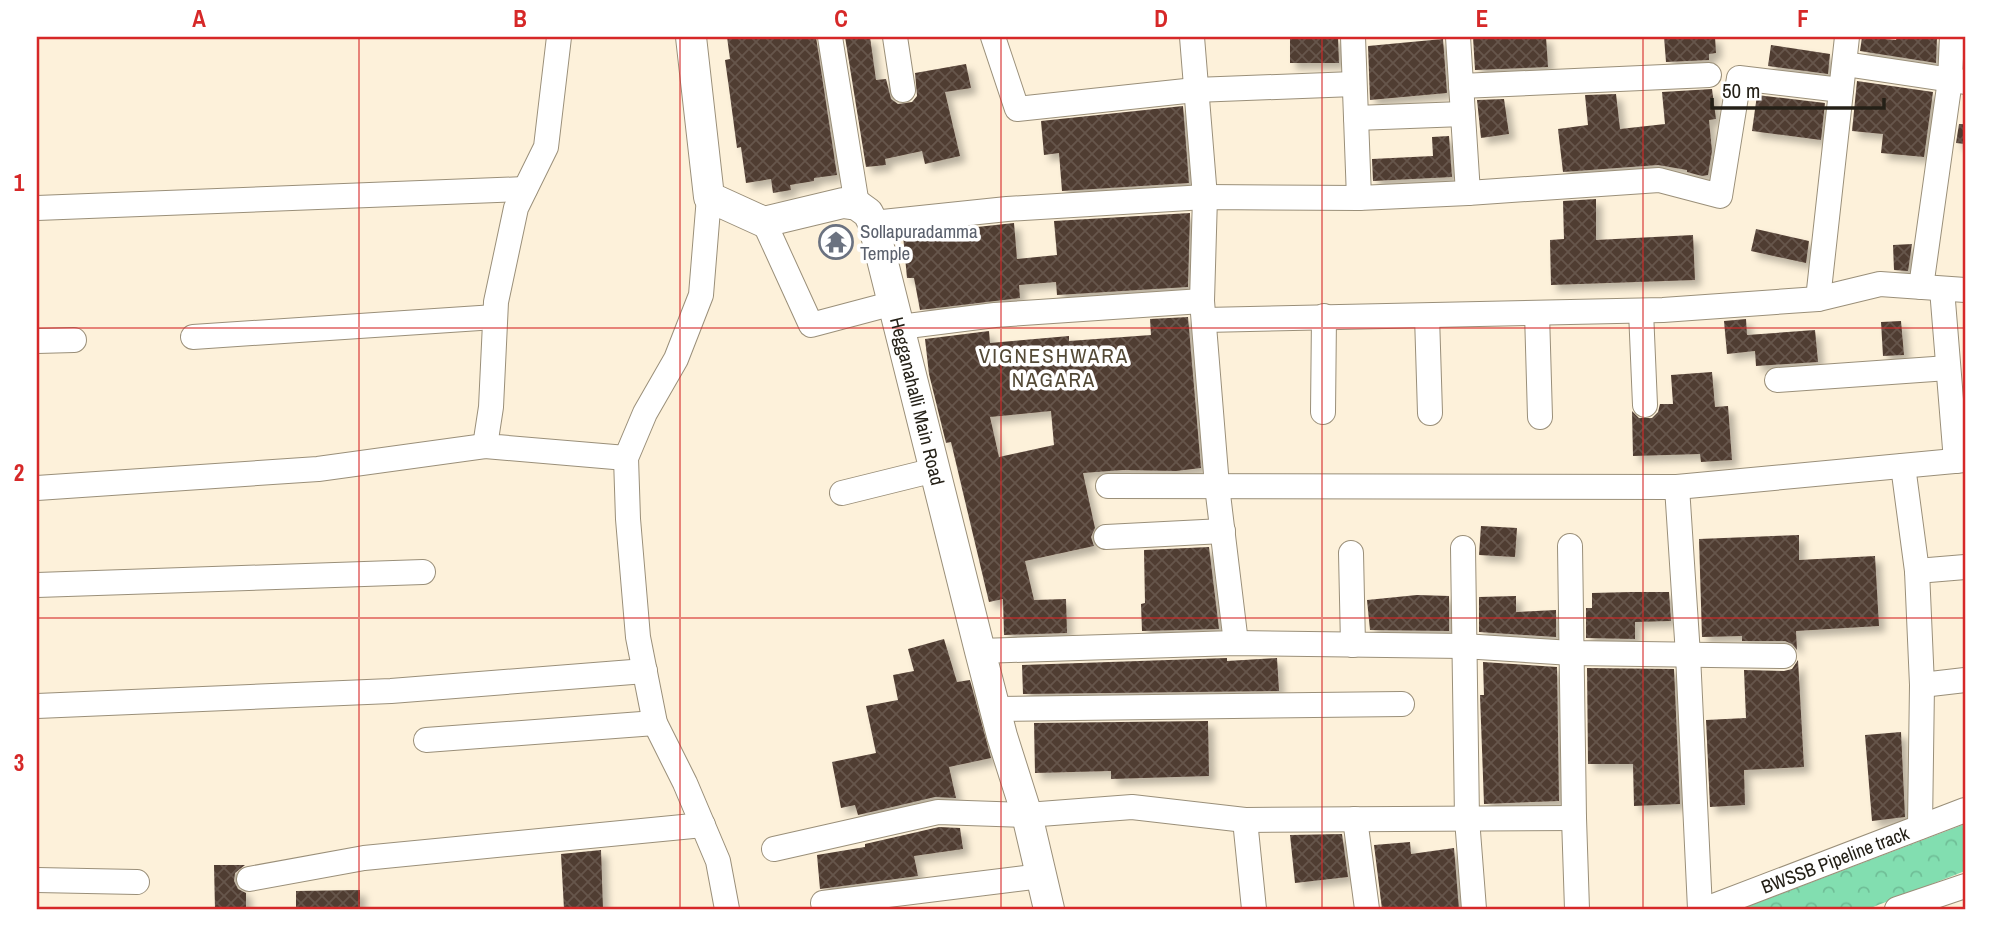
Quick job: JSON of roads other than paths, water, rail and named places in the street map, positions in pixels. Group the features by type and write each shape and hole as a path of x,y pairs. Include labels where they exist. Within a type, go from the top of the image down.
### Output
{"main road":[{"path":"691,37 709,197 764,222 843,203 865,214"},
{"name":"Hegganahalli Main Road","path":"865,214 897,315 980,651 1027,815 1049,909"}],"street":[{"path":"485,446 491,407 496,302 516,208 545,147 559,37"},
{"path":"830,37 865,214 1205,197 1359,198 1659,180 1720,196 1740,78 1841,90"},
{"path":"895,37 903,90"},
{"path":"993,37 1017,110 1195,90 1354,84"},
{"path":"1192,37 1205,197 1204,310 1217,486 1236,643"},
{"path":"1353,37 1359,198"},
{"path":"1458,37 1468,193"},
{"path":"1818,299 1847,37"},
{"path":"1108,486 1677,487 1961,460 1948,368 1943,289 1957,81 1952,37"},
{"path":"1845,64 1957,81"},
{"path":"1461,86 1709,75"},
{"path":"1356,118 1463,114"},
{"path":"37,208 525,189"},
{"path":"709,197 701,295 676,359 645,413 626,458 628,519 639,637 655,723 718,861 727,909"},
{"path":"764,222 811,325 897,315 1204,310 1324,316 1427,316 1641,311 1818,299 1880,284 1943,289"},
{"path":"1641,311 1645,405"},
{"path":"1537,313 1539,417"},
{"path":"1324,316 1324,412"},
{"path":"1427,316 1430,413"},
{"path":"193,337 495,317"},
{"path":"37,341 74,341"},
{"path":"1777,380 1948,368"},
{"path":"37,488 318,469 485,446 626,458"},
{"path":"1903,466 1917,571 1922,685 1920,827"},
{"path":"842,493 935,470"},
{"path":"1677,487 1700,909"},
{"path":"1106,537 1223,531"},
{"path":"1570,546 1577,909"},
{"path":"1463,548 1467,819 1474,909"},
{"path":"1351,553 1353,645"},
{"path":"1917,571 1965,568"},
{"path":"37,585 424,572"},
{"path":"980,651 1236,643 1463,646 1572,653 1784,656"},
{"path":"37,705 391,691 645,671"},
{"path":"1922,685 1965,680"},
{"path":"995,709 1402,704"},
{"path":"426,740 655,723"},
{"path":"774,849 938,812 1027,815 1132,807 1245,820 1574,818"},
{"name":"BWSSB Pipeline track","path":"1706,909 1965,810"},
{"path":"1355,819 1367,909"},
{"path":"1245,820 1254,909"},
{"path":"249,878 365,858 703,825"},
{"path":"823,903 1041,876"},
{"path":"37,880 137,882"},
{"path":"1897,909 1965,887 1965,909"}],"place":[{"name":"Sollapuradamma Temple","path":"836,242"}],"district":[{"name":"VIGNESHWARA NAGARA","path":"1054,367"}]}
